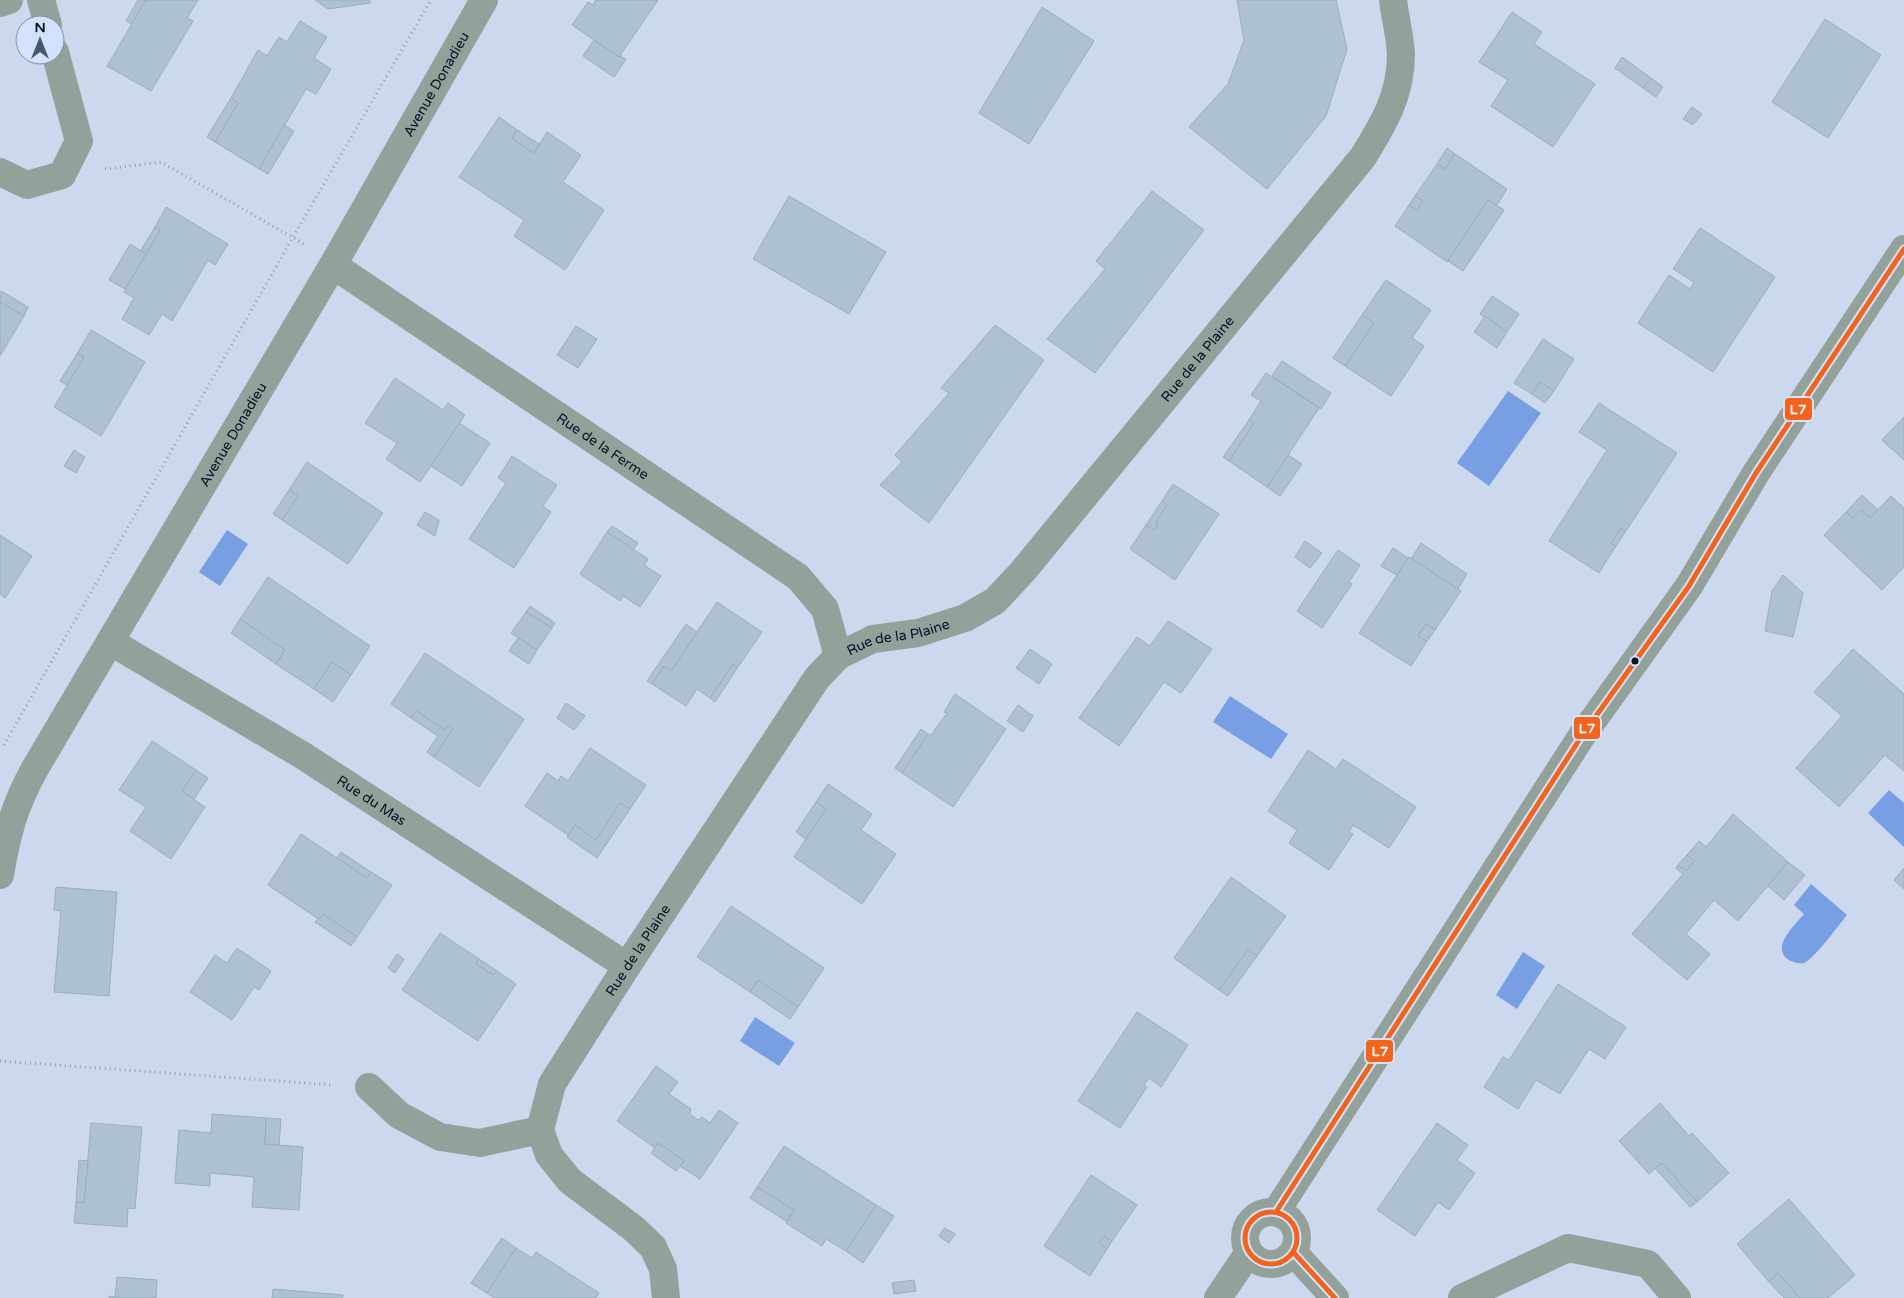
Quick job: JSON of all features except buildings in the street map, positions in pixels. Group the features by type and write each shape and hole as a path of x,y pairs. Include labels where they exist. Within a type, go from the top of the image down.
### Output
{"street":[{"path":"0,3 9,0"},
{"path":"41,0 45,15"},
{"name":"Avenue Donadieu","path":"0,875 3,832 23,790 333,265 484,0"},
{"name":"Rue de la Plaine","path":"540,1130 552,1084 627,966 817,678 838,656 873,639 918,633 965,618 995,601 1023,571 1363,157 1386,121 1397,88 1401,53 1393,0"},
{"path":"0,172 27,185 62,175 79,141 59,65"},
{"path":"1276,1212 1581,737 1689,586 1756,473 1904,249"},
{"name":"Rue de la Ferme","path":"333,265 798,577 825,610 838,656"},
{"name":"Rue du Mas","path":"111,642 302,755 627,966"},
{"path":"370,1087 399,1115 440,1136 480,1144 540,1130 549,1154 570,1181 632,1228 653,1247 663,1269 666,1298"},
{"path":"1266,1212 1276,1212 1286,1216 1293,1224 1297,1233 1297,1244 1285,1260 1275,1264 1265,1263 1256,1259 1249,1252 1245,1242 1245,1232 1257,1216 1266,1212"},
{"path":"1462,1298 1568,1248 1648,1264 1677,1298"},
{"path":"1218,1298 1249,1252"},
{"path":"1292,1252 1335,1298"}],"path":[{"path":"0,751 293,236 431,0"},
{"path":"62,175 161,162 293,236 333,265"},
{"path":"0,1061 370,1087"}],"water":[{"path":"1508,391 1541,413 1489,486 1457,463"},
{"path":"227,530 248,544 220,586 199,572"},
{"path":"1230,696 1288,734 1271,759 1213,722"},
{"path":"1889,790 1904,803 1904,847 1868,813"},
{"path":"1811,884 1847,915 1816,953 1806,962 1798,963 1791,961 1782,950 1786,937 1804,914 1794,905"},
{"path":"1523,952 1545,966 1517,1009 1496,995"},
{"path":"755,1017 795,1043 779,1066 740,1041"}],"transit line":[{"name":"L7","path":"1276,1212 1581,737 1689,586 1756,473 1904,249"},
{"name":"L7","path":"1271,1212 1281,1214 1289,1220 1295,1228 1297,1238 1295,1248 1289,1256 1281,1262 1271,1264 1261,1262 1253,1256 1247,1248 1245,1238 1247,1228 1253,1220 1261,1214 1271,1212"},
{"name":"L7","path":"1293,1252 1335,1298"}]}
